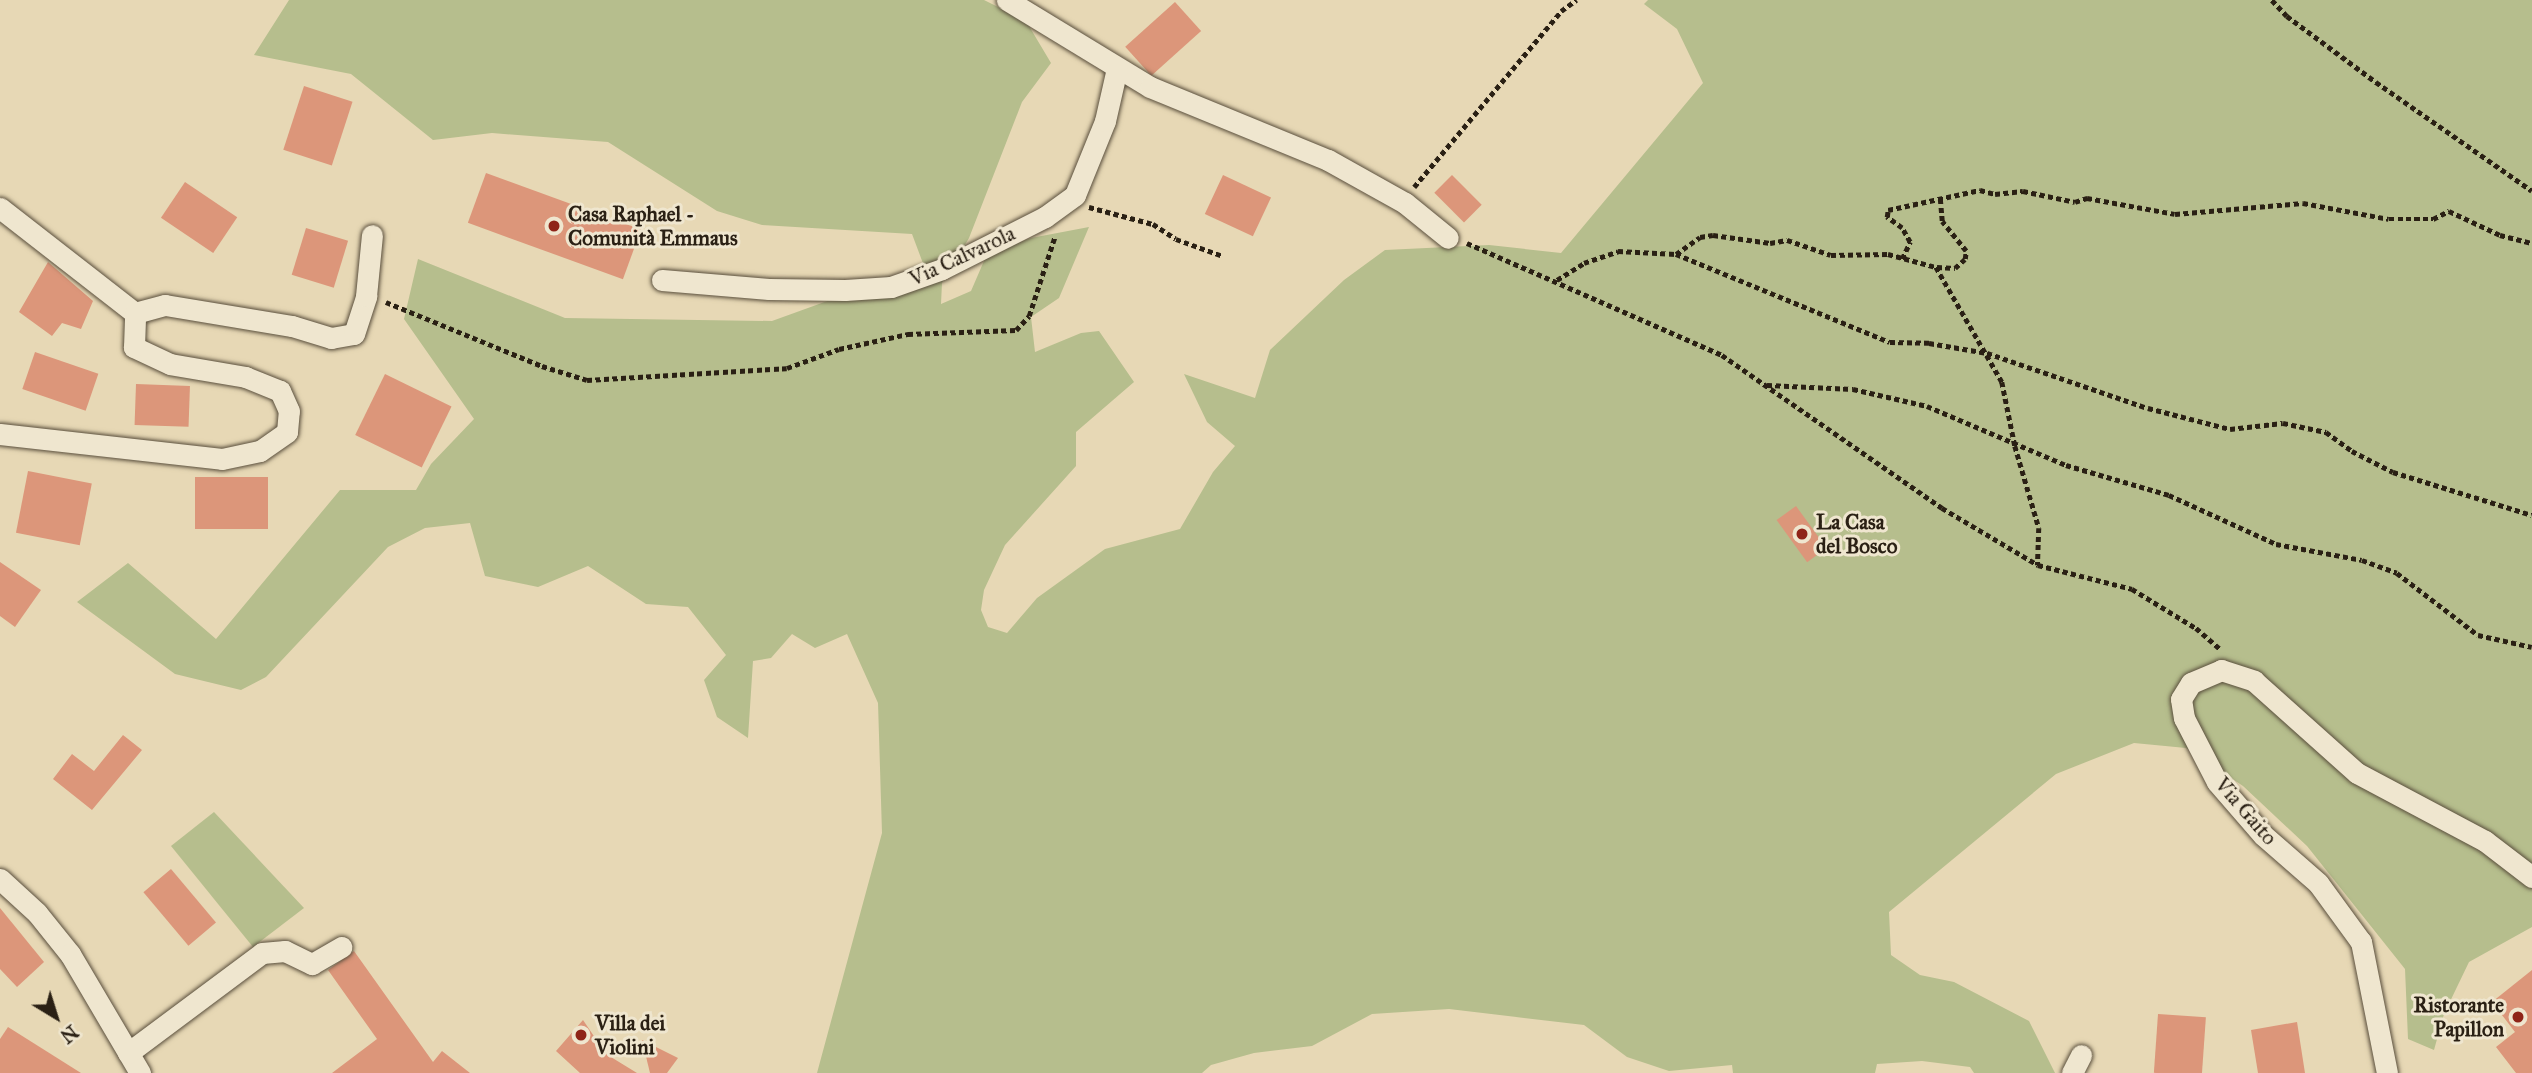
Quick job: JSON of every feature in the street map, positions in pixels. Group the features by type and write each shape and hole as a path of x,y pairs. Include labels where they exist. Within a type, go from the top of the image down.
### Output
{"street":[{"path":"1007,0 1150,87 1328,160 1405,203 1448,238"},
{"path":"1068,202 1105,121 1117,68"},
{"name":"Via Calvarola","path":"662,280 793,290 891,288 942,269 1068,202"},
{"path":"0,208 135,313"},
{"path":"135,313 165,304 292,326 331,338 354,334 366,296 372,235"},
{"path":"0,434 222,459 260,452 287,432 289,411 280,391 246,377 170,364 134,346 135,313"},
{"name":"Via Gaito","path":"2387,1073 2361,942 2318,883 2263,835 2217,782 2184,718 2181,699 2191,683 2221,670 2254,681 2357,774 2485,841 2532,877"},
{"path":"0,879 37,913 70,954 141,1073"},
{"path":"128,1053 262,953 285,951 312,964 342,947"}],"path":[{"path":"1405,203 1422,176 1561,11 1576,0"},
{"path":"2272,0 2287,16 2376,82 2532,191"},
{"path":"1902,259 1910,242 1902,228 1887,217 1888,210 1980,190 1995,194 2023,191 2076,202 2087,198 2175,214 2303,203 2389,219 2433,219 2449,211 2500,235 2532,243"},
{"path":"1675,254 1700,237 1713,235 1770,243 1787,240 1831,255 1875,254 1936,267 1955,268 1965,259 1966,251 1942,221 1940,198"},
{"path":"366,296 542,366 587,380 787,368 810,363 839,349 908,334 1016,330 1029,316 1068,202 1153,224 1175,239 1223,256"},
{"path":"1448,238 1479,245 1722,355 1942,508 2038,565 2133,589 2196,628 2225,654"},
{"path":"1557,280 1584,263 1618,251 1675,254 1890,342 1929,343 1987,353 2148,408 2230,429 2283,423 2326,432 2351,451 2393,471 2532,515"},
{"path":"1936,267 2002,382 2015,446 2039,528 2038,565"},
{"path":"1766,384 1882,393 1903,403 1927,406 2015,446 2169,495 2276,544 2362,560 2397,573 2478,635 2532,647"}],"green space":[{"path":"289,0 984,0 1026,21 1051,63 1022,102 969,238 942,283 941,304 971,291 987,254 1031,238 1089,227 1059,298 1031,317 1035,352 1081,333 1099,331 1134,382 1076,432 1076,466 1005,545 984,590 981,610 988,627 1007,633 1037,598 1105,549 1180,529 1213,472 1235,446 1207,422 1184,374 1255,398 1270,350 1344,280 1385,250 1489,245 1561,253 1703,83 1677,29 1644,4 1648,0 2532,0 2532,927 2469,962 2444,1014 2434,1050 2408,1039 2405,969 2307,846 2243,786 2186,748 2134,743 2056,774 1889,912 1891,955 1920,975 1954,982 2029,1021 2055,1073 1974,1073 1970,1067 1922,1061 1877,1064 1875,1073 1733,1073 1732,1065 1669,1071 1627,1057 1584,1025 1449,1009 1372,1014 1312,1046 1254,1053 1211,1065 1202,1073 817,1073 882,833 878,703 847,634 815,648 792,634 771,658 753,661 748,738 717,717 704,680 726,655 688,607 646,604 588,566 538,587 485,576 470,523 425,528 388,547 266,677 241,690 175,674 77,602 128,563 216,639 340,490 416,490 431,464 474,419 404,319 418,259 565,318 772,321 924,266 912,234 762,225 717,211 608,142 492,133 433,140 351,74 254,55"},
{"path":"214,812 304,908 253,947 171,846"}],"building":[{"path":"1175,2 1201,31 1151,76 1125,47"},
{"path":"304,86 353,102 332,165 283,150"},
{"name":"Casa Raphael - Comunità Emmaus","path":"486,173 641,229 623,279 468,223"},
{"path":"1223,175 1271,197 1253,236 1205,214"},
{"path":"1452,175 1482,205 1464,222 1434,193"},
{"path":"185,182 237,217 213,253 161,218"},
{"path":"306,228 348,241 334,288 292,275"},
{"path":"48,262 93,301 81,329 62,323 52,336 19,312"},
{"path":"35,352 98,374 86,411 22,389"},
{"path":"385,374 452,406 422,468 355,435"},
{"path":"136,384 190,386 189,427 135,425"},
{"path":"28,471 92,483 80,545 16,533"},
{"path":"195,477 268,477 268,529 195,529"},
{"name":"La Casa del Bosco","path":"1796,506 1827,548 1807,562 1777,520"},
{"path":"0,562 41,590 15,627 0,616"},
{"path":"123,735 142,750 92,810 53,779 72,754 94,771"},
{"path":"171,869 216,923 188,946 143,892"},
{"path":"0,908 44,962 17,987 0,969"},
{"path":"354,951 433,1062 442,1051 470,1073 332,1073 377,1039 328,970"},
{"name":"Ristorante Papillon","path":"2532,970 2532,1073 2516,1073 2496,1047 2515,1032 2492,1002"},
{"path":"2158,1014 2206,1017 2202,1073 2154,1073"},
{"name":"Villa dei Violini","path":"583,1020 606,1054 637,1073 580,1073 556,1051"},
{"path":"2297,1022 2305,1073 2258,1073 2251,1030"},
{"path":"8,1027 81,1073 0,1073 0,1039"},
{"name":"Villa dei Violini","path":"642,1040 678,1058 667,1073 650,1073"}],"place":[{"name":"Casa Raphael - Comunità Emmaus","path":"554,226"},
{"name":"La Casa del Bosco","path":"1802,534"},
{"name":"Ristorante Papillon","path":"2518,1017"},
{"name":"Villa dei Violini","path":"581,1035"}]}
